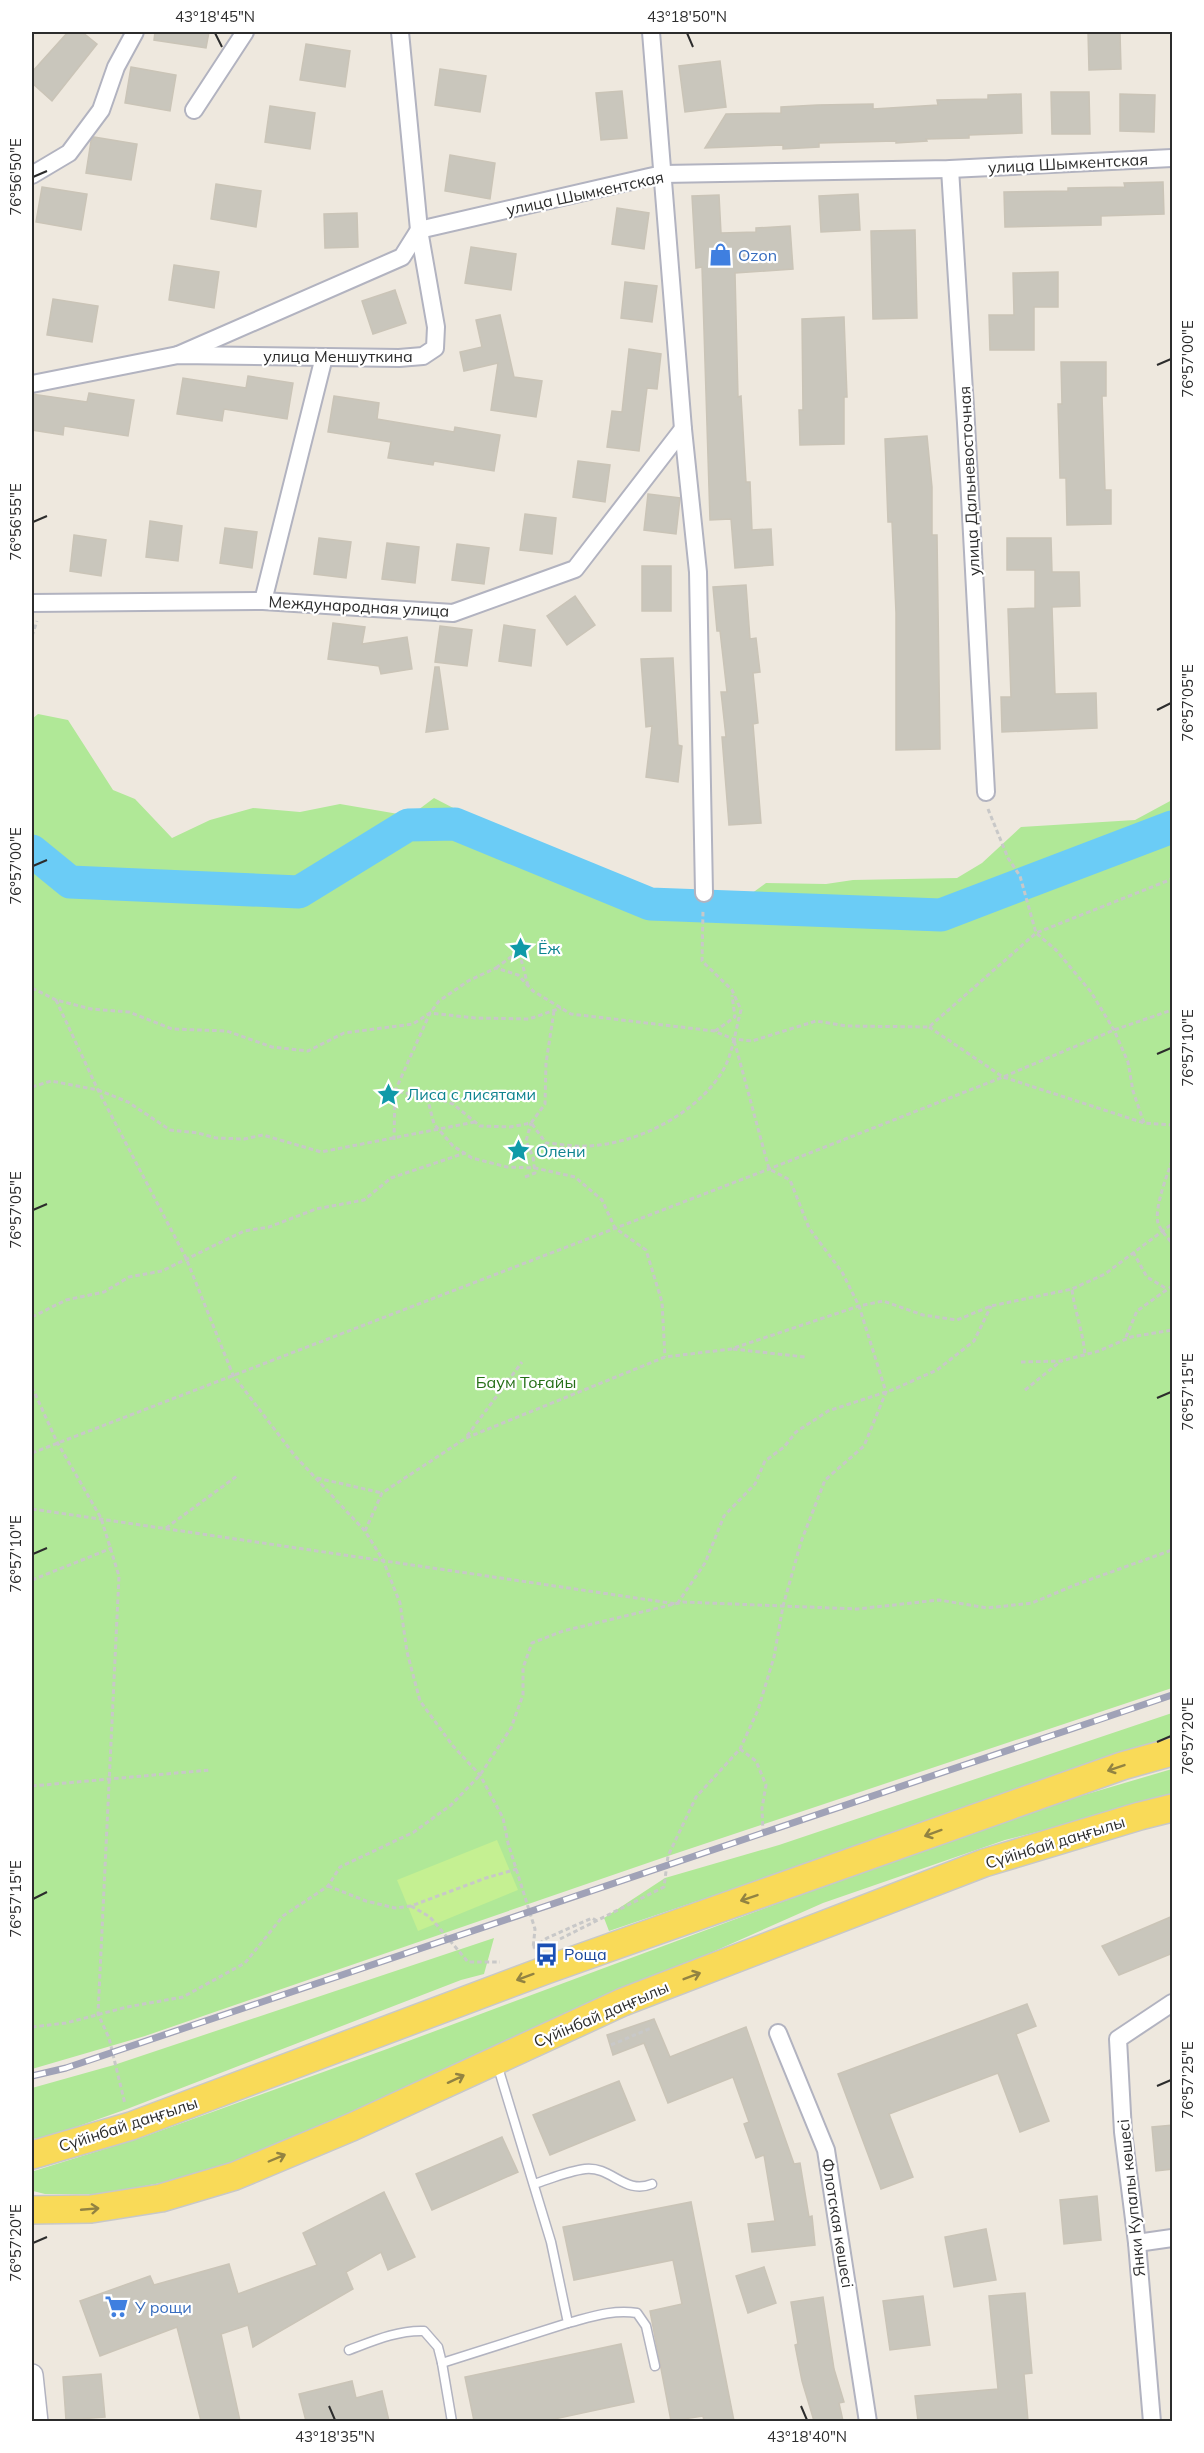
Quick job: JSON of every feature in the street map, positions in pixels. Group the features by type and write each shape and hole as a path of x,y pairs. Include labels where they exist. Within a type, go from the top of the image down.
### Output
{"main road":[{"name":"Сүйінбай даңғылы","path":"32,2154 131,2126 575,1959 1111,1770 1173,1752"},
{"name":"Сүйінбай даңғылы","path":"32,2210 90,2209 161,2198 235,2176 352,2127 623,2002 984,1863 1140,1816 1173,1809"}],"street":[{"path":"32,175 69,153 101,110 117,67 135,32"},
{"path":"194,110 245,32"},
{"name":"улица Меншуткина","path":"32,384 178,356 399,358 423,356 435,348 436,327 419,230 400,32"},
{"path":"651,32 682,429 698,572 704,893"},
{"name":"улица Шымкентская","path":"419,230 663,174 950,169 1173,158"},
{"name":"улица Дальневосточная","path":"950,169 986,792"},
{"path":"178,356 402,257 419,230"},
{"path":"263,601 324,357"},
{"name":"Международная улица","path":"32,603 263,601 453,613 575,569 682,429"},
{"name":"Янки Купалы көшесі","path":"1152,2421 1137,2242 1123,2132 1118,2038 1173,2002"},
{"name":"Флотская көшесі","path":"778,2033 826,2150 868,2421"},
{"path":"1137,2242 1173,2238"},
{"path":"32,2375 38,2421"}],"lane":[{"path":"496,2060 551,2242 568,2323"},
{"path":"534,2184 585,2169 603,2171 630,2187 645,2187 652,2184"},
{"path":"442,2363 568,2323 610,2312 624,2311 637,2313 646,2326 655,2366"},
{"path":"349,2350 385,2337 410,2331 424,2331 438,2347 453,2421"}],"path":[{"path":"986,792 989,816 1008,858 1020,876 1036,933 1056,950 1091,992 1114,1030 1128,1062 1132,1091 1144,1123"},
{"path":"929,1027 1036,933 1173,879"},
{"path":"531,1123 546,1143 589,1146 637,1137 668,1123 701,1097 723,1071 741,1010 732,990 702,962 704,893"},
{"path":"394,1140 395,1091 430,1013 439,1001 468,981 496,968 519,951 528,987"},
{"path":"496,968 518,975 528,987 571,1014 714,1031 733,1039 752,1041 816,1021 847,1026 929,1027 1003,1077 1144,1123 1173,1125"},
{"path":"32,988 56,1000 91,1009 129,1012 172,1029 227,1031 272,1047 308,1051 344,1033 414,1024 430,1013 475,1018 529,1019 561,1008"},
{"path":"714,1031 735,1017 732,990"},
{"path":"56,1000 98,1090 186,1258 233,1375 289,1448 365,1531 383,1560 399,1603 407,1652 420,1701 453,1746 480,1775 503,1818 508,1843 535,1929 533,1948 547,1938 592,1918 597,1922"},
{"path":"32,1453 1003,1077 1114,1030 1173,1010"},
{"path":"525,1177 535,1173 533,1157 526,1141 531,1123 545,1104 546,1063 554,1011"},
{"path":"555,1941 664,1887 668,1856 696,1797 740,1749 758,1710 774,1657 783,1606 801,1542 825,1480 864,1446 886,1392 859,1306 842,1272 809,1228 790,1180 769,1168 733,1039"},
{"path":"32,1087 51,1081 98,1090 128,1102 170,1130 198,1133 216,1138 244,1139 263,1135 321,1152 394,1140 475,1122"},
{"path":"395,1091 453,1104 480,1126 496,1127 531,1123"},
{"path":"427,1097 434,1124 453,1146 472,1158 507,1167 535,1168 574,1177 602,1200 615,1228 646,1250 662,1302 665,1358"},
{"path":"32,1317 66,1300 104,1292 129,1277 162,1271 244,1232 269,1227 316,1209 364,1200 391,1178 465,1153"},
{"path":"1173,1161 1164,1183 1157,1220 1162,1231 1173,1243"},
{"path":"365,1531 382,1493 466,1438 665,1358 731,1349 859,1306 883,1301 922,1316 957,1320 991,1306 1072,1289 1104,1274 1173,1224"},
{"path":"1133,1252 1147,1277 1167,1289"},
{"path":"1125,1339 1137,1311 1173,1286"},
{"path":"1072,1289 1076,1318 1084,1334 1085,1355"},
{"path":"676,1604 705,1563 723,1516 755,1484 765,1461 784,1447 796,1432 828,1411 886,1392 937,1370 974,1341 991,1306"},
{"path":"1021,1362 1061,1362 1125,1339 1173,1329"},
{"path":"731,1349 805,1357"},
{"path":"466,1438 522,1362"},
{"path":"1025,1390 1061,1362"},
{"path":"32,1387 57,1442 102,1518 119,1576 98,2014 109,2038 131,2126"},
{"path":"166,1528 237,1476"},
{"path":"315,1477 382,1493"},
{"path":"32,1509 676,1604"},
{"path":"32,1580 112,1548"},
{"path":"32,2027 66,2023 128,2007 183,1997 245,1963 283,1916 328,1886 340,1867 414,1832 451,1805 480,1775 511,1728 523,1695 523,1668 532,1643 563,1631 683,1602 857,1609 939,1600 987,1608 1032,1603 1173,1550"},
{"path":"740,1749 756,1761 766,1785 762,1808 763,1833"},
{"path":"32,1786 210,1770"},
{"path":"328,1886 366,1901 394,1908 411,1906 517,1869"},
{"path":"411,1906 430,1917 468,1962 502,1962"},
{"path":"611,2045 651,2028"}],"green space":[{"name":"Баум Тоғайы","path":"38,714 68,720 113,790 135,799 172,838 210,820 253,808 300,812 340,804 410,816 434,798 592,871 617,891 650,904 726,912 766,883 826,884 853,880 957,878 982,863 1021,827 1135,820 1172,800 1172,1688 668,1856 145,2036 32,2069 32,719"},
{"path":"1172,1713 1172,1744 1025,1790 609,1931 604,1918 665,1878 779,1845"},
{"path":"1172,1769 1172,1798 1005,1840 823,1903 211,2174 100,2194 45,2194 32,2189 31,2181 34,2171 143,2137 387,2049 1009,1817"},
{"path":"497,1840 518,1890 418,1931 397,1880"},
{"path":"494,1938 484,1974 461,1980 127,2109 45,2138 32,2139 32,2088 114,2065"}],"building":[{"path":"68,32 82,32 97,44 52,101 32,83 32,72"},
{"path":"155,32 209,32 206,48 154,40"},
{"path":"1088,32 1120,32 1121,69 1089,70"},
{"path":"306,44 350,51 345,87 300,80"},
{"path":"720,61 726,107 685,112 679,66"},
{"path":"131,67 176,75 170,111 125,103"},
{"path":"440,69 486,76 480,112 435,105"},
{"path":"622,91 627,138 601,140 596,93"},
{"path":"1051,92 1089,92 1090,134 1052,134"},
{"path":"1021,94 1022,133 969,135 969,138 926,139 927,141 896,143 896,141 819,143 819,147 783,149 783,145 705,148 726,114 781,113 781,107 817,105 873,104 873,109 938,105 937,100 988,99 988,95"},
{"path":"1120,94 1155,95 1154,132 1120,131"},
{"path":"270,106 315,113 310,149 265,142"},
{"path":"94,137 137,144 131,180 86,173 91,141"},
{"path":"450,155 495,163 490,199 445,191"},
{"path":"1163,182 1164,214 1101,216 1101,225 1005,227 1004,192 1068,191 1068,188 1125,187 1124,183"},
{"path":"216,184 261,191 256,227 211,219"},
{"path":"42,187 87,194 81,230 36,222"},
{"path":"858,194 860,230 821,232 819,196"},
{"path":"719,195 721,233 756,232 756,228 790,226 793,269 735,273 738,397 741,396 746,482 750,482 752,530 771,529 773,565 735,568 731,519 710,520 702,267 696,268 692,196"},
{"path":"617,208 649,213 644,249 612,244"},
{"path":"357,213 358,247 325,248 324,214"},
{"path":"915,230 917,318 873,319 871,231"},
{"path":"471,247 516,254 511,290 465,283"},
{"path":"174,265 219,272 214,308 169,300"},
{"path":"1058,272 1058,307 1034,307 1034,350 990,350 989,315 1014,315 1013,273"},
{"path":"625,282 657,286 652,322 621,318"},
{"path":"395,290 406,323 373,334 362,301"},
{"path":"53,299 98,306 92,342 47,335"},
{"path":"500,315 514,377 542,381 536,417 491,410 498,363 464,371 460,352 482,347 476,320"},
{"path":"844,317 847,397 844,397 844,444 800,445 799,410 803,410 802,319"},
{"path":"629,349 661,354 657,389 647,388 639,451 607,447 612,411 622,412"},
{"path":"1061,362 1106,362 1106,396 1102,396 1105,490 1111,490 1111,524 1067,525 1066,478 1060,478 1058,404 1062,404"},
{"path":"248,376 293,383 287,419 224,409 222,421 177,414 183,378 246,388"},
{"path":"89,393 134,400 128,436 64,426 63,435 32,430 32,394 87,402"},
{"path":"334,396 379,403 377,419 454,432 455,427 500,435 494,471 434,461 433,465 388,458 391,442 328,432"},
{"path":"927,436 932,487 932,535 937,535 940,749 896,750 896,613 892,522 888,522 885,439"},
{"path":"578,461 610,465 605,502 573,497"},
{"path":"648,494 680,498 676,534 644,530"},
{"path":"525,514 556,518 552,554 520,550"},
{"path":"150,521 182,526 178,561 146,557"},
{"path":"225,528 257,532 252,568 220,563"},
{"path":"74,535 106,540 101,576 70,571"},
{"path":"319,538 351,542 346,578 314,574"},
{"path":"1007,538 1051,538 1052,572 1079,572 1080,606 1052,607 1055,694 1096,693 1097,728 1002,732 1001,697 1011,697 1008,609 1035,608 1035,570 1007,570"},
{"path":"387,543 419,547 415,583 382,579"},
{"path":"457,544 489,548 484,584 452,580"},
{"path":"642,566 671,566 671,611 642,611"},
{"path":"746,585 750,639 756,638 760,672 753,673 758,723 753,724 761,823 729,825 722,737 726,737 721,692 727,692 720,631 717,631 713,587"},
{"path":"575,596 595,625 567,645 547,616"},
{"path":"333,623 365,627 362,644 407,637 412,669 381,674 379,666 328,659"},
{"path":"504,625 535,630 531,666 499,661"},
{"path":"440,626 472,630 467,666 435,662"},
{"path":"673,658 678,745 682,746 678,782 646,777 652,726 646,727 641,659"},
{"path":"435,667 439,667 448,729 426,732"},
{"path":"1173,1916 1173,1953 1119,1975 1102,1946"},
{"path":"1027,2004 1036,2026 1016,2034 1049,2121 1020,2132 998,2073 889,2114 913,2177 881,2189 838,2074"},
{"path":"654,2019 670,2057 746,2027 794,2164 800,2163 809,2217 812,2216 815,2245 752,2252 748,2224 775,2221 764,2155 756,2158 744,2124 749,2122 733,2077 668,2103 644,2043 613,2055 607,2035"},
{"path":"619,2081 635,2120 550,2155 533,2115"},
{"path":"1173,2125 1173,2169 1156,2171 1152,2127"},
{"path":"502,2137 518,2172 432,2210 416,2174"},
{"path":"384,2192 415,2257 388,2270 381,2252 346,2272 353,2289 253,2347 248,2325 221,2334 240,2421 201,2421 177,2327 100,2356 80,2301 150,2276 154,2285 229,2264 238,2294 317,2265 303,2233"},
{"path":"1097,2196 1101,2240 1064,2244 1060,2200"},
{"path":"691,2202 734,2421 704,2421 703,2416 671,2421 650,2311 682,2304 673,2260 574,2280 563,2227"},
{"path":"986,2229 996,2280 954,2287 945,2237"},
{"path":"764,2267 776,2303 748,2313 736,2276"},
{"path":"1025,2293 1032,2373 1024,2374 1028,2421 918,2421 915,2396 998,2389 989,2296"},
{"path":"923,2296 930,2345 890,2350 883,2301"},
{"path":"823,2297 834,2369 844,2402 839,2403 843,2421 814,2421 802,2381 795,2345 798,2344 791,2302"},
{"path":"621,2344 634,2402 545,2421 474,2421 465,2377"},
{"path":"101,2374 105,2417 66,2420 63,2377"},
{"path":"352,2381 356,2398 382,2391 389,2421 306,2421 299,2394"}],"waterway":[{"path":"32,851 70,882 299,892 408,825 455,824 650,904 941,915 1172,827"}],"railway":[{"path":"32,2076 66,2068 1172,1695"}],"place":[{"name":"Ozon","path":"720,255"},
{"name":"Ёж","path":"520,948"},
{"name":"Лиса с лисятами","path":"389,1094"},
{"name":"Олени","path":"518,1151"},
{"name":"Роща","path":"546,1954"},
{"name":"У рощи","path":"117,2307"}]}
